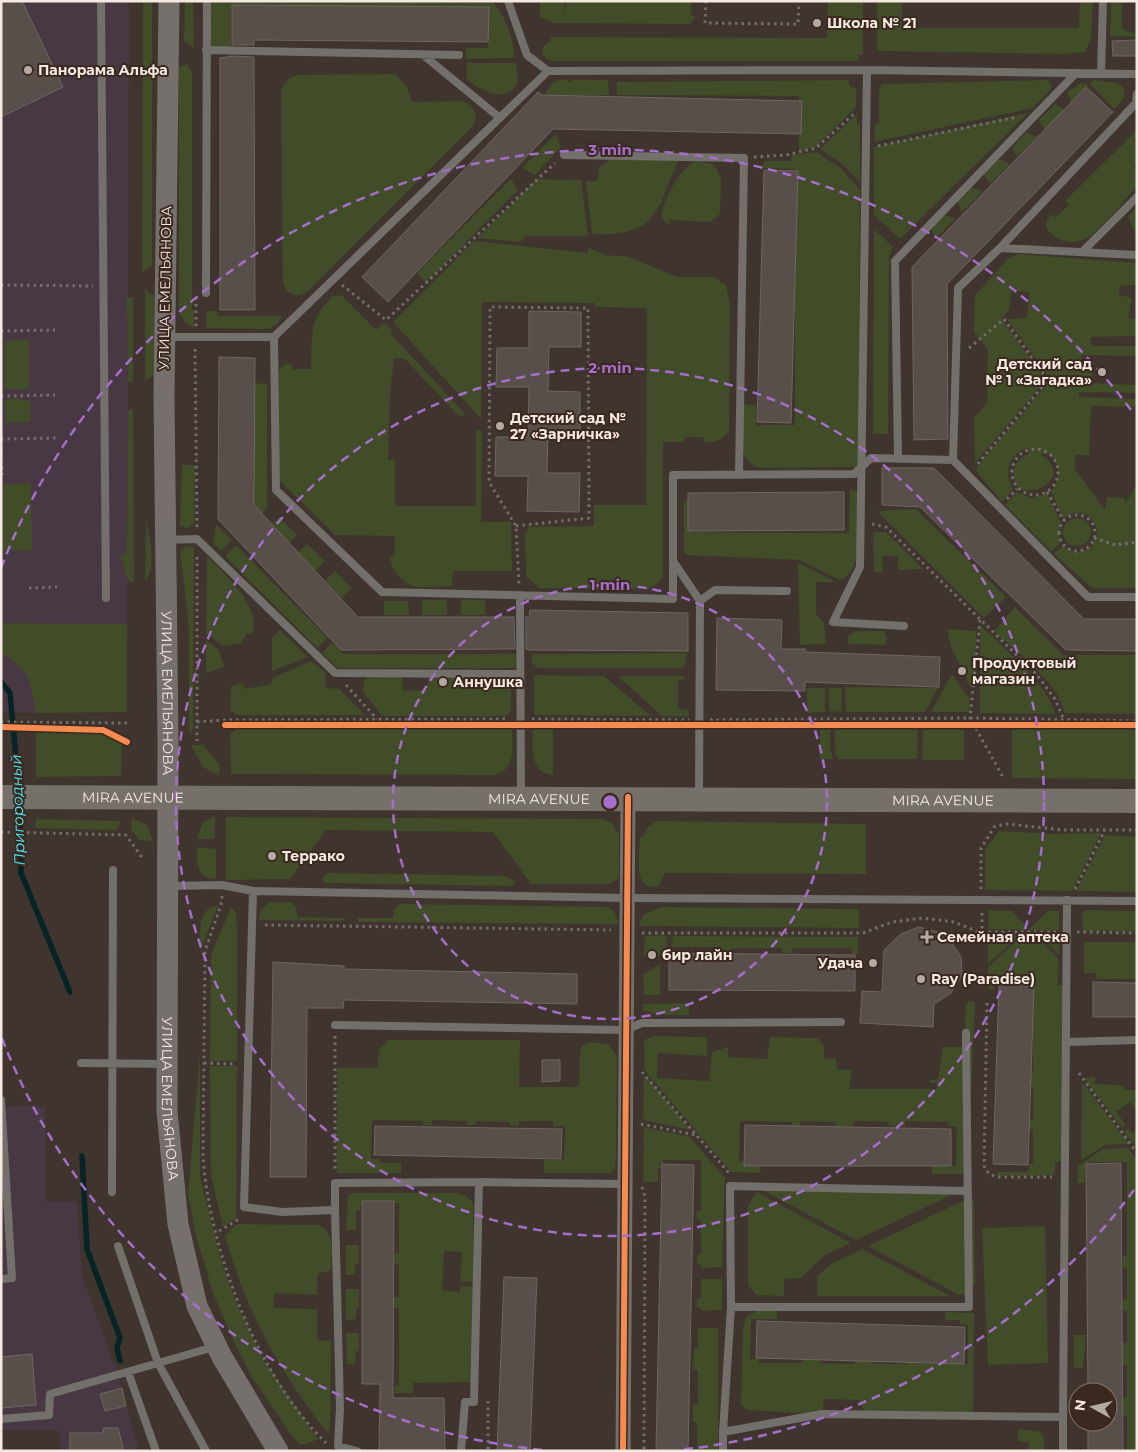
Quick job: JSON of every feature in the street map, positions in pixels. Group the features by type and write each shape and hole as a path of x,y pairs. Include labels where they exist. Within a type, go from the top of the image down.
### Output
{"main road":[{"name":"УЛИЦА ЕМЕЛЬЯНОВА","path":"169,1 164,337 168,886 167,1110 178,1224 197,1306 216,1346 278,1451"},
{"name":"MIRA AVENUE","path":"3,797 628,797 1137,801"}],"street":[{"path":"623,1451 628,797"}],"lane":[{"path":"101,1 106,598"},
{"path":"206,1 206,293"},
{"path":"508,1 527,55 548,71 867,70 1137,74"},
{"path":"1101,73 1102,1"},
{"path":"206,50 459,54"},
{"path":"422,54 500,118"},
{"path":"867,70 860,567 833,622 904,626"},
{"path":"164,337 274,337 548,71"},
{"path":"898,458 895,261 1076,73"},
{"path":"1137,94 1136,103 1000,248 958,288 953,460 1088,597 1137,597"},
{"path":"564,155 744,158 739,474"},
{"path":"1082,252 1137,197"},
{"path":"1000,248 1137,255"},
{"path":"274,337 276,490 382,592 673,599 674,475 854,474 871,458 953,460"},
{"path":"165,540 197,539 334,673 520,674"},
{"path":"673,560 700,601 701,723 699,798"},
{"path":"700,601 715,590 787,591"},
{"path":"520,595 519,722 521,797"},
{"path":"112,1192 113,870"},
{"path":"168,886 222,885 253,891 628,898 1137,900"},
{"path":"253,891 244,1207 282,1212 335,1210"},
{"path":"1063,1451 1067,900"},
{"path":"335,1025 625,1030 642,1023 841,1022"},
{"path":"731,1307 969,1307 966,1034"},
{"path":"1066,1042 1137,1040"},
{"path":"81,1063 168,1064"},
{"path":"1,1100 12,1278 1,1279"},
{"path":"462,1451 465,1402 474,1402 479,1182"},
{"path":"357,1451 336,1448 340,1408 335,1183 626,1184"},
{"path":"723,1451 731,1307 730,1186 968,1190"},
{"path":"118,1246 158,1363 206,1451"},
{"path":"1,1419 49,1415 50,1394 216,1346"},
{"path":"128,1372 156,1451"},
{"path":"723,1432 822,1414 1063,1417"}],"path":[{"path":"706,1 705,23 798,24 799,1"},
{"path":"744,158 786,154 816,148 858,110"},
{"path":"866,149 1038,112"},
{"path":"334,279 386,320 564,155"},
{"path":"1,285 104,286"},
{"path":"196,298 197,741"},
{"path":"516,526 589,518 588,308 490,308 489,482 516,526 520,595"},
{"path":"957,358 1004,319 1048,380 967,476"},
{"path":"1,330 55,330"},
{"path":"1,396 55,395"},
{"path":"1,434 2,474"},
{"path":"1,439 56,438"},
{"path":"1034,449 1048,453 1054,458 1057,465 1057,480 1047,492 1032,496 1017,489 1013,483 1012,468 1020,454 1034,449"},
{"path":"1047,492 1064,521"},
{"path":"1074,515 1086,517 1094,526 1094,538 1087,548 1076,550 1062,544 1059,531 1064,521 1074,515"},
{"path":"861,521 886,527 1037,675 1054,700 1064,720"},
{"path":"1094,538 1116,545 1137,542"},
{"path":"29,588 57,588"},
{"path":"980,620 972,722 1004,779"},
{"path":"334,673 377,720"},
{"path":"197,722 225,720 701,723 1137,721"},
{"path":"1,722 102,730"},
{"path":"225,725 519,722"},
{"path":"972,722 1137,725"},
{"path":"1,726 127,723"},
{"path":"252,924 628,930 642,933 863,933 892,922 923,918 954,922 981,932 981,848 995,826 1008,824 1062,830 1137,830"},
{"path":"1067,900 1105,830"},
{"path":"1,832 126,835 144,859"},
{"path":"987,1003 984,1166 989,1174 997,1177 1052,1177"},
{"path":"335,1025 335,1176"},
{"path":"204,1063 248,1064"},
{"path":"642,1071 731,1176"},
{"path":"1079,1072 1137,1153"},
{"path":"626,1120 697,1135"}],"shaded area":[{"path":"1,1 129,1 127,712 1,713"},
{"path":"45,1106 46,1202 77,1201 82,1276 118,1375 139,1451 60,1451 59,1431 1,1430 1,1107"}],"green space":[{"path":"143,1 152,1 152,266 142,272"},
{"path":"185,1 193,1 194,48 184,41"},
{"path":"203,1 492,1 502,14 508,28 515,58 466,59 466,48 488,48 487,9 231,10 231,47 205,48"},
{"path":"540,1 564,1 565,15 566,1 691,1 691,15 695,16 695,18 690,24 554,23 540,17"},
{"path":"828,1 863,1 863,55 858,55 858,61 552,61 546,59 542,53 543,46 551,41 551,37 827,38"},
{"path":"877,1 902,1 902,28 1079,28 1080,1 1093,1 1091,38 1085,52 1062,54 877,51"},
{"path":"1111,1 1122,1 1122,28 1129,32 1137,33 1137,37 1110,36"},
{"path":"467,63 516,63 518,82 507,93 493,94 467,80"},
{"path":"187,64 192,72 192,310 194,310 194,328 185,323 179,312 179,67"},
{"path":"395,74 407,87 412,102 461,101 471,105 476,114 474,125 307,292 299,295 292,294 286,289 283,281 281,93 283,86 286,81 298,75"},
{"path":"561,79 571,82 572,80 608,80 609,95 544,95 554,82"},
{"path":"849,80 849,85 856,89 856,107 817,146 799,151 799,96 617,95 617,82"},
{"path":"1048,80 1051,84 1051,89 1033,108 874,142 875,124 879,124 879,90 882,84"},
{"path":"1094,80 1118,83 1124,89 1124,98 1114,109 1090,84"},
{"path":"1081,83 1089,85 1071,102 1067,92"},
{"path":"1055,104 1065,110 1045,130 1039,120"},
{"path":"1028,113 900,239 874,215 874,147"},
{"path":"857,114 857,124 860,124 860,182 842,164 820,149"},
{"path":"1137,130 1137,163 1134,166 1137,171 1137,187 1093,234 1082,241 1064,241 1049,232 1046,227 1047,219 1053,214 1056,217 1069,205 1065,201"},
{"path":"1026,132 1037,137 1017,156 1012,148"},
{"path":"556,134 561,147 535,175 522,168"},
{"path":"816,152 841,168 860,190 858,467 761,468 752,465 743,451 741,442 741,404 756,405 756,425 795,425 795,169 759,168 766,161 791,161 792,155"},
{"path":"679,159 659,206 652,217 630,231 614,234 592,234 586,181 597,181 599,167 610,160"},
{"path":"999,159 1010,164 990,184 984,175"},
{"path":"697,161 712,164 717,169 721,180 720,214 710,222 669,220 669,225 662,219 664,204 673,186 685,169"},
{"path":"511,179 518,190 426,283 417,273"},
{"path":"537,179 581,180 588,236 526,236 520,242 478,238"},
{"path":"970,187 983,191 962,212 957,201"},
{"path":"1137,205 1137,237 1128,217"},
{"path":"943,214 955,219 935,239 931,228"},
{"path":"874,229 893,247 889,256 888,434 873,434"},
{"path":"474,241 587,253 589,248 606,255 629,257 677,277 714,277 726,285 730,304 729,430 724,437 715,441 704,442 703,437 685,437 684,442 663,442 663,576 660,581 649,589 539,588 526,576 525,532 528,532 528,527 594,526 594,505 646,505 647,308 595,307 595,303 482,302 481,419 393,322"},
{"path":"1019,254 1137,263 1137,285 1119,286 1119,295 1132,298 1128,318 1137,319 1137,336 1091,337 1091,346 1137,346 1137,356 1082,355 1081,364 1093,365 1092,383 1137,385 1137,393 1079,392 1079,397 1137,399 1137,407 1091,406 1089,455 1075,455 1075,469 1105,510 1107,497 1125,498 1125,504 1137,485 1137,588 1092,588 1054,554 1063,546 1077,552 1091,547 1096,540 1097,532 1095,524 1090,517 1082,513 1073,513 1063,519 1051,491 1058,477 1058,472 1056,463 1050,454 1040,454 1051,464 1053,474 1049,482 1041,488 1031,491 1022,489 1015,483 1014,470 1019,460 1029,454 1029,448 1017,454 1008,470 1008,476 1013,489 1002,502 977,472 976,468 1049,382 1049,377 1007,319 1026,318 1030,293 1012,290 1009,310 1002,319 1046,380 975,463 974,418 987,403 988,349 974,333 975,295 1009,258"},
{"path":"145,289 154,296 154,375 145,381"},
{"path":"341,295 376,330 384,323 393,331 391,334 466,415 459,416 405,359 394,358 390,394 388,460 395,460 395,506 476,506 476,432 479,429 482,432 481,522 511,522 512,571 453,571 452,586 413,586 400,578 390,560 390,556 395,556 395,536 335,535 279,480 279,371 286,364 292,364 292,369 311,369 312,338 315,321 333,296"},
{"path":"127,297 133,297 133,382 128,382"},
{"path":"206,311 217,311 217,316 282,316 277,324 268,329 206,328"},
{"path":"29,339 29,389 5,389 5,343 9,340"},
{"path":"254,383 267,384 267,508 261,516 252,507"},
{"path":"8,398 31,401 30,422 6,423 5,402"},
{"path":"133,409 134,583 129,581 125,573 124,564 119,557 127,553 128,411"},
{"path":"182,465 195,465 194,523 187,529 180,525"},
{"path":"31,483 32,550 1,551 1,487 7,484"},
{"path":"850,489 858,492 859,542 854,566 848,575 840,580 800,560 686,555 684,552 684,502 689,498 690,532 849,533"},
{"path":"1017,492 1032,498 1047,494 1061,523 1058,534 1061,542 1051,551 1005,505"},
{"path":"916,509 1006,597 984,618 877,511"},
{"path":"279,517 297,535 288,544 270,526"},
{"path":"146,518 152,559 145,582"},
{"path":"1077,518 1087,522 1091,532 1087,542 1077,546 1067,542 1063,532 1067,522"},
{"path":"216,525 232,540 221,551 213,543"},
{"path":"873,532 886,532 923,569 898,570 898,556 882,556 883,572 874,572"},
{"path":"307,544 325,561 315,571 297,554"},
{"path":"236,545 328,638 317,648 225,556"},
{"path":"186,546 194,547 193,730 190,733 189,628 180,551"},
{"path":"207,556 241,592 248,603 254,625 251,635 247,633 241,643 223,646 206,633"},
{"path":"798,563 836,582 816,582 816,614 824,623 826,644 800,645"},
{"path":"335,571 352,588 342,598 325,581"},
{"path":"422,600 447,600 447,615 422,615"},
{"path":"461,600 485,600 485,615 461,615"},
{"path":"384,601 408,601 409,615 384,615"},
{"path":"1015,607 1063,655 1137,655 1137,714 1064,713 1055,691 1046,680 994,631"},
{"path":"1,623 127,624 127,712 36,713 27,677 18,665 1,652"},
{"path":"980,625 1024,667 1044,691 1055,714 980,713"},
{"path":"947,629 976,631 975,683 971,688 951,647"},
{"path":"280,630 308,657 272,671 272,638"},
{"path":"855,631 883,631 887,636 886,645 848,644 848,636"},
{"path":"206,640 219,650 224,667 206,673"},
{"path":"332,642 343,654 516,654 515,668 338,668 322,653"},
{"path":"687,653 684,668 538,668 532,663 532,654"},
{"path":"311,661 325,672 326,688 339,689 365,715 238,715 230,710 231,686 243,683 244,689 271,684 273,678"},
{"path":"952,674 969,698 970,712 931,712"},
{"path":"534,675 604,676 651,716 534,715"},
{"path":"369,676 402,676 403,691 428,690 428,676 505,676 511,681 511,709 507,716 382,716 363,692 364,681"},
{"path":"618,676 684,676 686,679 678,680 678,709 689,710 689,716 662,716"},
{"path":"845,687 938,688 925,712 846,712"},
{"path":"807,688 825,688 825,712 807,713"},
{"path":"829,688 842,688 841,712 829,711"},
{"path":"238,728 512,729 512,757 507,768 494,775 231,774 230,734"},
{"path":"533,728 553,729 553,775 545,773 536,764 533,750"},
{"path":"820,728 830,728 830,748 833,759 820,759"},
{"path":"835,728 918,728 917,759 838,759 835,751"},
{"path":"923,728 964,728 964,760 922,760"},
{"path":"1012,728 1137,728 1137,779 1012,778"},
{"path":"36,731 101,734 122,745 121,776 36,777"},
{"path":"191,745 203,745 220,765 219,776 203,767"},
{"path":"215,815 214,839 197,839 202,824"},
{"path":"226,817 604,819 613,824 616,832 619,831 619,878 610,884 531,884 493,832 326,830 290,879 226,880"},
{"path":"132,818 147,825 153,841 139,840 131,830"},
{"path":"36,819 121,821 116,830 35,828"},
{"path":"657,821 866,824 866,874 665,873 658,887 649,886 640,877 640,837 643,837 648,827"},
{"path":"999,831 1053,834 1101,833 1072,891 985,890 985,849"},
{"path":"1105,835 1137,837 1137,892 1076,891"},
{"path":"197,847 216,849 216,879 209,878 201,873 198,864"},
{"path":"329,873 506,876 514,881 514,884 512,886 324,883 322,877"},
{"path":"269,902 292,903 296,907 298,917 345,918 344,921 259,920 261,910"},
{"path":"400,904 607,907 614,911 619,924 358,922 358,918 393,918 394,909"},
{"path":"218,905 200,952 202,917 211,908"},
{"path":"231,907 236,913 237,921 237,1061 210,1061 211,954"},
{"path":"661,907 859,909 859,928 639,926 643,915"},
{"path":"989,910 1011,911 1028,927 1025,930 988,929"},
{"path":"1087,910 1137,911 1137,931 1083,931 1082,913"},
{"path":"1048,911 1059,911 1059,930 1028,930"},
{"path":"988,934 1020,935 988,964"},
{"path":"665,935 667,944 660,956 644,956 645,936"},
{"path":"1023,935 1035,935 1058,958 1058,985 1063,985 1062,1161 1055,1161 1055,1175 997,1176 997,1172 1028,1172 1029,1164 1033,1163 1033,1129 1029,1129 1029,1120 1033,1120 1033,1086 1029,1085 1029,1073 1033,1073 1033,1039 1029,1038 1029,1029 1033,1029 1034,979 995,978 994,989 989,990 988,967"},
{"path":"1039,935 1059,935 1059,955"},
{"path":"673,936 858,937 858,954 852,954 851,948 792,948 792,953 782,953 782,948 731,948 731,952 721,952 721,947 671,947"},
{"path":"1084,942 1137,942 1137,979 1096,979 1096,973 1084,973"},
{"path":"660,964 660,995 644,995 643,975"},
{"path":"969,1001 975,1002 970,1118 963,1174 932,1174 932,1166 956,1166 957,1127 949,1126 948,1122 905,1121 905,1126 889,1126 888,1122 854,1121 853,1126 836,1126 835,1122 800,1121 800,1126 792,1126 792,1122 740,1121 739,1161 761,1165 760,1173 731,1172 645,1071 644,1040 654,1036 707,1037 707,1056 658,1053 657,1078 709,1081 712,1052 728,1047 728,1057 767,1059 770,1037 817,1038 824,1045 824,1058 836,1059 837,1069 851,1070 850,1089 937,1089 937,1083 930,1083 930,1080 938,1080 943,1047 964,1047 966,1004"},
{"path":"689,1003 689,1015 657,1015 643,1010 643,1004"},
{"path":"388,1040 520,1040 519,1087 579,1087 580,1052 582,1046 589,1042 608,1044 617,1057 615,1167 611,1173 544,1173 544,1160 564,1160 565,1126 553,1126 553,1121 519,1121 519,1126 510,1125 509,1122 476,1121 475,1125 467,1125 467,1121 432,1120 432,1125 423,1125 423,1121 372,1120 371,1159 380,1159 380,1163 401,1163 401,1173 337,1173 337,1068 377,1068 379,1050"},
{"path":"200,1054 200,1176 221,1260 235,1300 263,1359 318,1439 307,1444 299,1444 293,1437 253,1379 233,1340 213,1293 196,1236 188,1194"},
{"path":"210,1066 237,1066 236,1218 223,1227 211,1175"},
{"path":"644,1074 691,1130 643,1120"},
{"path":"1095,1077 1095,1084 1119,1085 1123,1086 1125,1090 1137,1090 1137,1112 1130,1102 1116,1112 1126,1125 1122,1128 1084,1078"},
{"path":"1082,1082 1129,1144 1105,1145 1081,1160"},
{"path":"644,1127 690,1137 725,1178 722,1267 701,1268 701,1264 697,1264 697,1255 701,1254 701,1220 697,1220 697,1211 701,1211 701,1160 663,1160 663,1168 658,1168 658,1182 643,1182"},
{"path":"1129,1128 1132,1133 1137,1129 1137,1149 1124,1132"},
{"path":"1128,1148 1137,1159 1136,1451 1127,1451 1127,1417 1123,1416 1122,1398 1127,1398 1127,1365 1122,1365 1122,1343 1127,1343 1127,1311 1123,1311 1123,1300 1127,1299 1127,1268 1123,1267 1123,1256 1127,1255 1127,1162 1090,1162 1090,1170 1085,1170 1085,1183 1077,1183 1078,1166 1103,1149"},
{"path":"762,1190 960,1191 856,1240"},
{"path":"757,1192 851,1243 825,1255 801,1278 784,1279 784,1296 756,1295 748,1285 748,1205"},
{"path":"352,1193 456,1193 466,1196 473,1203 474,1282 460,1281 462,1252 444,1251 442,1290 460,1292 460,1286 475,1287 475,1382 413,1383 413,1393 395,1393 395,1385 399,1385 399,1308 394,1308 394,1297 399,1297 399,1264 394,1264 395,1254 399,1253 399,1203 361,1203 360,1211 356,1211 356,1230 346,1230 348,1196"},
{"path":"971,1197 974,1203 975,1284 967,1293 959,1295 868,1246"},
{"path":"236,1224 318,1225 328,1232 332,1250 331,1270 318,1274 317,1295 275,1293 273,1308 317,1309 317,1340 331,1341 330,1429 327,1433 294,1387 266,1340 243,1290 225,1236"},
{"path":"1045,1226 1048,1363 988,1365 982,1228"},
{"path":"346,1245 359,1245 359,1264 355,1264 355,1275 346,1275"},
{"path":"862,1249 950,1296 817,1296 817,1276 831,1264"},
{"path":"701,1279 722,1279 722,1310 701,1311 701,1308 697,1308 697,1299 701,1298"},
{"path":"346,1289 359,1289 359,1308 356,1308 356,1319 346,1320"},
{"path":"757,1311 777,1311 777,1319 751,1319 750,1359 759,1359 759,1363 803,1363 803,1359 820,1359 820,1363 855,1364 855,1359 873,1359 873,1364 907,1364 908,1359 916,1359 916,1364 968,1364 968,1325 960,1324 960,1320 945,1320 945,1312 974,1313 973,1413 864,1412 859,1400 824,1399 823,1409 817,1414 747,1410 741,1405 743,1328 746,1317"},
{"path":"698,1328 718,1328 718,1451 697,1451 697,1422 693,1422 693,1404 698,1404 698,1370 693,1369 694,1349 698,1349"},
{"path":"346,1333 359,1333 359,1351 356,1351 355,1364 347,1364"},
{"path":"1074,1335 1086,1335 1083,1368 1074,1368"},
{"path":"1018,1429 1039,1431 1044,1437 1044,1451 1029,1451 1029,1442 1018,1441"}],"building":[{"name":"Панорама Альфа","path":"1,1 22,1 63,87 1,117"},
{"path":"232,5 489,7 488,42 254,40 254,45 232,45"},
{"path":"1137,40 1137,56 1113,56 1112,41"},
{"path":"232,56 254,57 255,310 220,310 220,58"},
{"path":"1086,87 1113,112 947,284 948,439 914,440 912,267"},
{"path":"538,92 542,95 802,101 801,134 553,129 388,302 362,277"},
{"path":"764,170 798,171 791,423 757,422"},
{"path":"529,311 581,312 581,347 549,347 548,391 580,392 580,432 548,431 547,473 580,473 579,512 527,511 528,476 495,476 496,437 528,437 529,387 496,387 497,348 529,348"},
{"path":"219,357 255,358 254,505 358,617 514,617 515,649 341,650 218,519"},
{"path":"882,468 934,468 1084,619 1137,619 1137,651 1066,650 920,507 882,505"},
{"path":"844,492 844,530 688,531 688,493"},
{"path":"530,610 688,613 688,651 529,650 526,649 526,617 529,617"},
{"path":"717,618 782,620 781,649 805,649 805,652 940,657 939,687 805,682 805,691 716,690"},
{"name":"Ray (Paradise)","path":"919,927 938,932 950,940 961,957 962,975 951,993 934,1004 933,1027 860,1023 862,991 882,992 884,950 901,934"},
{"path":"669,953 855,955 855,991 669,990"},
{"path":"273,962 344,966 344,969 577,974 577,1004 344,1000 343,1008 307,1008 306,1177 270,1177"},
{"path":"1093,982 1137,983 1137,1017 1093,1017"},
{"path":"999,984 1034,985 1028,1165 993,1164"},
{"path":"542,1060 560,1060 560,1081 542,1082"},
{"path":"745,1125 951,1129 951,1166 744,1166"},
{"path":"375,1126 562,1129 561,1159 374,1155"},
{"path":"1121,1163 1123,1451 1088,1451 1088,1432 1118,1432 1118,1382 1088,1382 1086,1164"},
{"path":"662,1164 694,1165 688,1451 656,1451"},
{"path":"362,1201 394,1201 393,1398 444,1398 445,1451 379,1451 380,1384 362,1384"},
{"path":"504,1277 537,1278 530,1451 497,1451"},
{"path":"757,1321 965,1327 964,1364 756,1358"},
{"path":"32,1354 36,1405 1,1408 1,1357"},
{"path":"122,1388 126,1406 105,1411 100,1394"},
{"path":"103,1428 118,1428 124,1451 70,1451 70,1433 103,1433"}],"waterway":[{"name":"Пригородный","path":"1,682 10,693 19,791"},
{"name":"Пригородный","path":"20,803 21,873 70,992"},
{"name":"Пригородный","path":"82,1156 87,1249 120,1338 117,1348 120,1361"}],"cycle path":[{"path":"225,725 1137,725"},
{"path":"1,727 103,730 127,742"},
{"path":"623,1451 628,797"}],"place":[{"name":"Школа № 21","path":"817,23"},
{"name":"Панорама Альфа","path":"28,70"},
{"name":"Детский сад № 1 «Загадка»","path":"1102,372"},
{"name":"Детский сад № 27 «Зарничка»","path":"500,426"},
{"name":"Продуктовый магазин","path":"962,671"},
{"name":"Аннушка","path":"443,682"},
{"name":"Террако","path":"272,856"},
{"name":"Семейная аптека","path":"927,937"},
{"name":"бир лайн","path":"652,955"},
{"name":"Удача","path":"873,963"},
{"name":"Ray (Paradise)","path":"921,979"}]}
